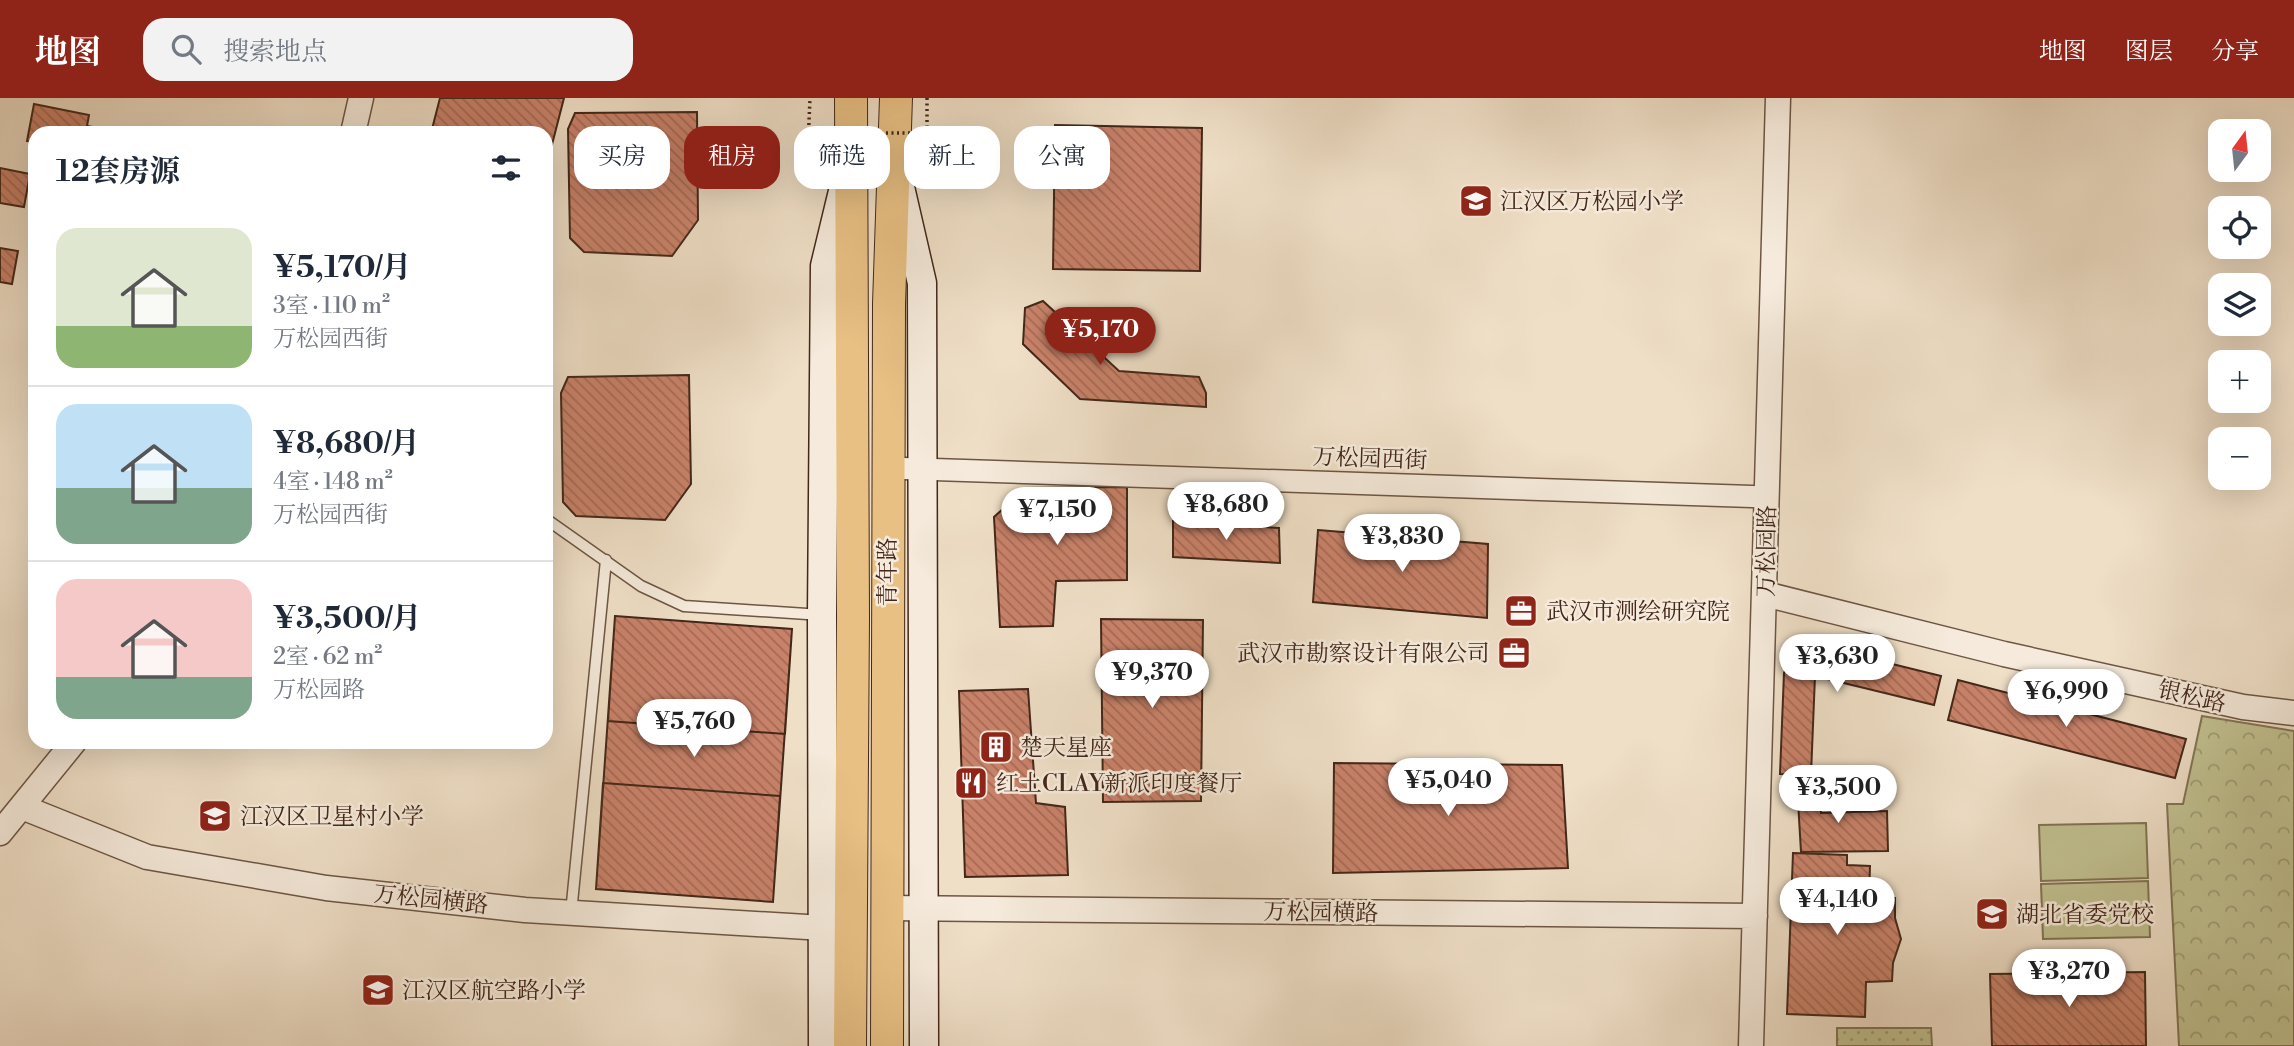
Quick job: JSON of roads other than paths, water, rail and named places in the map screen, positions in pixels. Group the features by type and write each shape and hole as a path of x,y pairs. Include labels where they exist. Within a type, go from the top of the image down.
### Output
{"main road":[{"name":"青年路","path":"887,1046 889,304 896,98"},
{"name":"青年路","path":"851,101 851,126"},
{"path":"894,162 922,284 924,1046"},
{"path":"823,1046 837,929 823,785 825,265 843,189"},
{"name":"青年路","path":"850,1046 837,929 853,581 851,189"},
{"path":"823,785 853,581"},
{"path":"887,581 922,787"}],"street":[{"path":"355,126 361,98"},
{"name":"万松园路","path":"1751,1046 1778,98"},
{"name":"万松园西街","path":"888,468 1767,497"},
{"name":"银松路","path":"1765,594 2004,654 2244,707 2294,713"},
{"path":"0,833 68,749"},
{"name":"万松园横路","path":"22,807 147,857 326,888 571,913 837,929"},
{"name":"万松园横路","path":"887,908 1755,916"}],"lane":[{"path":"553,524 641,586 684,606 822,615"},
{"path":"571,913 606,560"}],"place":[{"name":"江汉区万松园小学","path":"1476,201"},
{"name":"武汉市测绘研究院","path":"1521,611"},
{"name":"武汉市勘察设计有限公司","path":"1514,653"},
{"name":"楚天星座","path":"996,747"},
{"name":"红土CLAY新派印度餐厅","path":"971,783"},
{"name":"江汉区卫星村小学","path":"215,816"},
{"name":"湖北省委党校","path":"1992,914"},
{"name":"江汉区航空路小学","path":"378,990"}]}
